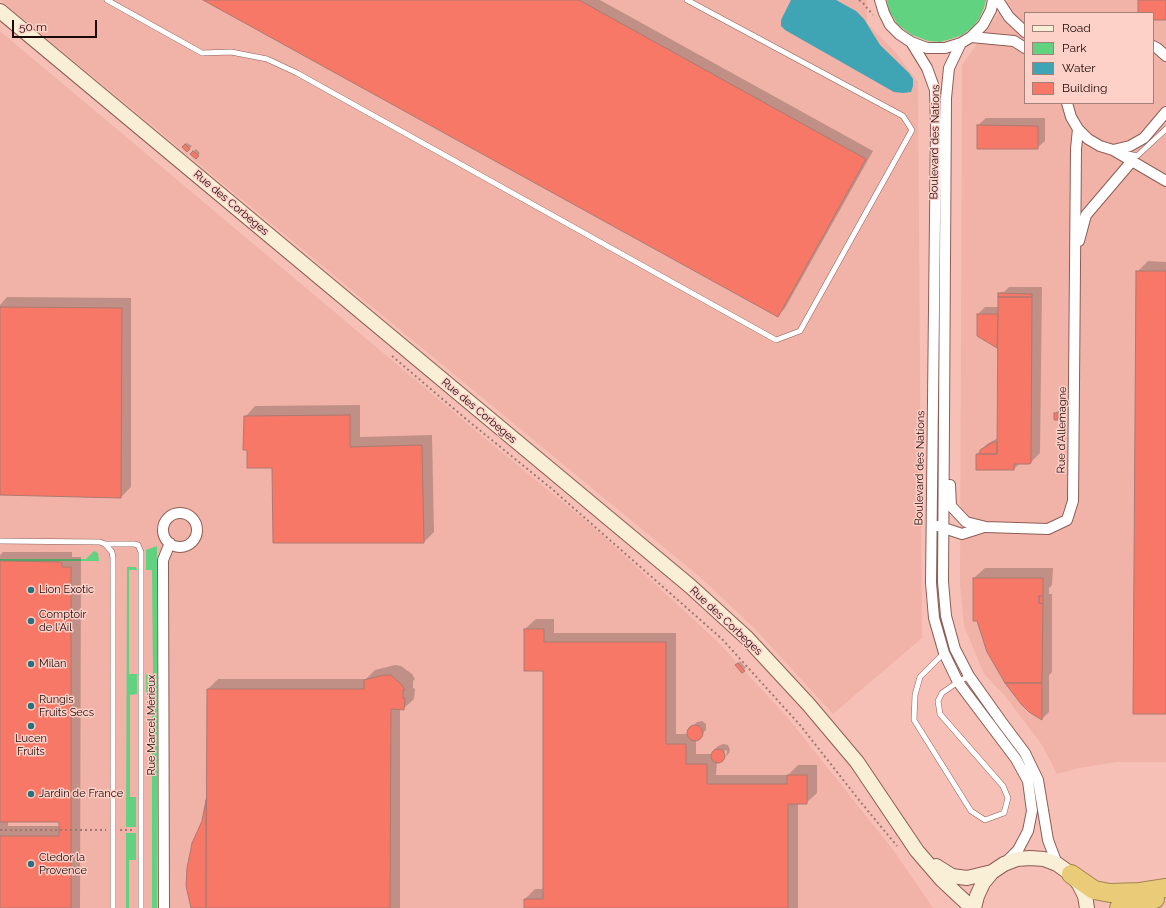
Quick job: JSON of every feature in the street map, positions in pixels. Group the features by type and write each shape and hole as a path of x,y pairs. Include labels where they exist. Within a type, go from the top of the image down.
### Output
{"highway":[{"path":"1071,874 1094,890 1110,893 1140,892 1166,888"},
{"path":"1119,908 1155,899 1166,898"}],"street":[{"path":"880,0 884,13 890,24 899,34 911,42 927,48 945,48 962,43 971,37 983,25 993,0"},
{"path":"998,0 1009,17 1024,31"},
{"name":"Rue des Corbeges","path":"0,11 690,586 741,633 809,705 857,762 917,851 942,880 973,908"},
{"path":"971,37 1014,42 1024,47"},
{"name":"Boulevard des Nations","path":"911,42 927,68 935,97 936,125 931,583 934,618 944,653 958,682 1016,759 1028,782 1032,811 1028,831 1018,850 1004,864"},
{"name":"Boulevard des Nations","path":"962,43 949,68 946,98 943,582 946,616 955,649 969,676 1025,753 1038,780 1048,840 1057,864"},
{"path":"1159,49 1166,56"},
{"path":"1067,104 1071,117 1078,129 1088,139 1100,146 1113,150 1166,181"},
{"path":"1113,150 1130,146 1144,138 1166,112"},
{"name":"Rue d'Allemagne","path":"945,402 952,506 966,522 986,527 1048,529 1067,520 1073,501 1076,149 1078,129"},
{"name":"Rue d'Allemagne","path":"1075,256 1086,215 1132,161"},
{"path":"933,425 937,459 936,526 944,529"},
{"name":"Rue d'Allemagne","path":"944,529 962,534 986,527"},
{"name":"Rue Marcel Mérieux","path":"164,908 163,560 170,543"},
{"name":"Rue des Corbeges","path":"917,851 934,865 952,876 967,878 992,872"},
{"path":"973,908 983,883 992,872 1004,864 1017,859 1030,858 1044,859 1057,864 1071,874 1079,884 1085,896 1087,908"}],"lane":[{"path":"107,0 202,53 231,52 268,59 298,73 776,340 800,331 912,130 903,116 687,0"},
{"path":"1113,150 1137,156 1166,129"},
{"path":"0,542 100,542 105,544 134,544 138,546 141,552 141,908"},
{"path":"105,544 112,552 113,558 113,908"},
{"path":"944,653 920,677 915,695 914,720 971,811 985,820 1004,813 1008,798 1003,786 940,714 938,701 942,693 969,676"}],"path":[{"path":"388,352 466,419 552,489 722,639 800,725 887,835 898,846"},
{"path":"0,830 141,830"}],"shaded area":[{"path":"0,0 867,0 867,23 896,53 918,82 922,638 833,714 756,630 701,578"},
{"path":"1008,0 1166,0 1166,762 1117,762 1079,768 1057,774 1042,745 1005,696 984,674 964,626 960,585 962,65"},
{"path":"0,31 481,435 593,527 716,640 788,718 894,851 933,908 0,908"}],"green space":[{"path":"887,0 986,0 979,19 972,28 962,35 940,42 928,41 912,35 898,25 889,10"},
{"path":"157,546 157,908 152,908 152,695 146,694 146,674 153,674 152,570 146,570 146,550"},
{"path":"94,551 98,553 99,561 0,561 0,559 86,559"},
{"path":"127,567 136,567 137,570 129,570 129,674 137,674 137,694 130,695 130,797 136,797 136,827 126,827"},
{"path":"126,833 136,833 136,860 129,860 129,908 126,908"}],"water":[{"path":"791,0 836,0 856,11 864,19 880,45 909,73 913,79 911,92 894,92 785,30 781,26 781,20"}],"building":[{"path":"203,0 579,0 866,159 778,317"},
{"path":"1138,0 1166,0 1166,20 1154,20 1154,12 1138,12"},
{"path":"977,125 1038,126 1038,149 977,149"},
{"path":"185,144 190,149 187,152 182,147"},
{"path":"193,151 199,156 196,159 190,154"},
{"path":"1136,271 1166,271 1166,714 1133,714"},
{"path":"998,293 1032,294 1032,297 998,297"},
{"path":"998,297 1032,297 1031,463 1014,464 1014,470 976,470 976,454 997,454"},
{"path":"0,307 122,308 121,498 0,495"},
{"path":"977,314 998,314 997,348 977,336"},
{"path":"1054,413 1058,413 1058,420 1054,420"},
{"path":"350,415 350,447 422,445 424,543 273,543 272,468 247,468 247,450 243,450 244,416"},
{"path":"993,442 997,442 997,454 980,454 980,450"},
{"path":"0,561 62,562 62,567 71,567 71,908 0,908 0,836 59,836 59,822 0,822"},
{"path":"973,578 1043,578 1043,596 1039,596 1039,603 1043,604 1042,683 1005,683 987,652 977,621 973,621"},
{"path":"1039,596 1043,596 1043,604 1039,603"},
{"path":"524,629 544,629 544,642 666,642 666,744 686,744 686,764 707,764 707,784 787,784 787,775 807,775 807,804 788,804 788,908 524,908 524,899 543,899 543,671 524,671"},
{"path":"738,663 745,671 742,673 735,665"},
{"path":"384,675 391,675 405,690 403,690 403,698 405,698 404,710 391,709 390,908 206,908 207,689 364,689 364,680"},
{"path":"1005,683 1042,683 1042,720 1029,712 1021,704"},
{"path":"695,725 702,730 703,733 698,740 695,741 688,736 687,733 692,726"},
{"path":"715,749 721,749 725,753 725,759 721,763 715,763 711,759 711,753"},
{"path":"206,800 206,908 191,908 186,886 187,868 192,843 202,821"}],"place":[{"name":"Lion Exotic","path":"31,590"},
{"name":"Comptoir de l'Ail","path":"31,621"},
{"name":"Milan","path":"31,664"},
{"name":"Rungis Fruits Secs","path":"31,706"},
{"name":"Lucen Fruits","path":"31,726"},
{"name":"Jardin de France","path":"31,794"},
{"name":"Cledor la Provence","path":"31,864"}]}
